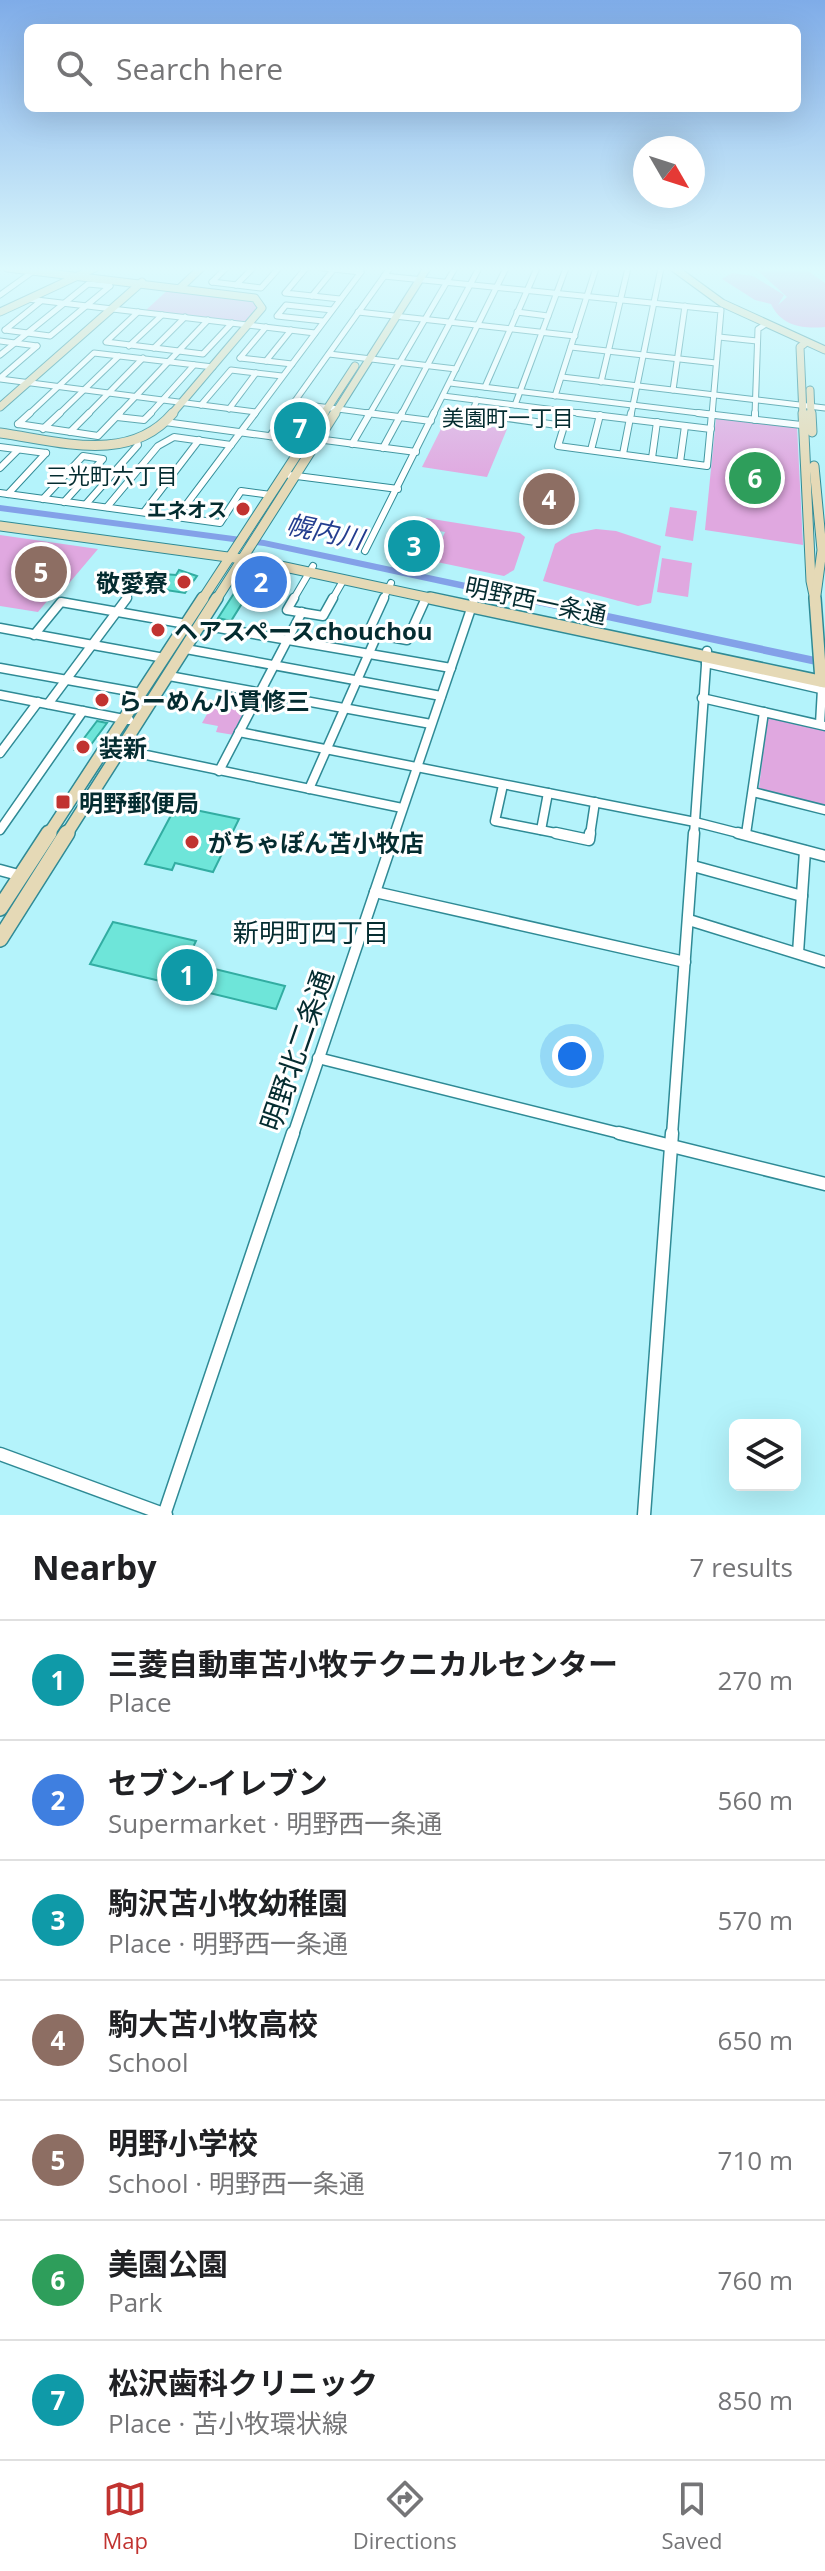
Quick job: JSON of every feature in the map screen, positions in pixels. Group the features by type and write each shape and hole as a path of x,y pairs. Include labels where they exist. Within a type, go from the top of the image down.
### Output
{"street":[{"path":"0,355 21,339"},
{"path":"0,407 78,339"},
{"path":"110,339 106,342 203,354 217,339"},
{"path":"33,438 137,339"},
{"path":"154,348 163,339"},
{"path":"190,339 169,362 136,397 98,436 18,424 94,353 143,358 169,362 213,367"},
{"path":"0,433 106,447 137,441 165,422 239,339"},
{"path":"256,339 240,358 292,364"},
{"path":"266,361 284,339"},
{"path":"177,517 311,339"},
{"path":"270,436 340,339"},
{"path":"250,534 271,495 317,439 377,339"},
{"path":"352,444 414,339"},
{"path":"383,448 442,339"},
{"path":"365,551 471,339"},
{"path":"485,387 506,339"},
{"path":"515,405 539,339"},
{"path":"555,396 574,339"},
{"path":"601,382 612,339"},
{"path":"623,454 646,339"},
{"path":"673,390 681,339"},
{"path":"569,411 558,446 707,466 719,339"},
{"path":"735,339 757,341 755,420"},
{"path":"794,339 825,350"},
{"path":"0,341 37,346 0,378"},
{"path":"804,344 807,426 824,551 815,598"},
{"path":"571,347 716,363"},
{"path":"329,354 456,369"},
{"path":"70,432 143,358"},
{"path":"0,908 186,624 238,553 289,475 326,407 364,359"},
{"path":"117,417 144,420 194,365"},
{"path":"201,405 231,370 282,376"},
{"path":"229,409 256,373"},
{"path":"562,377 825,408"},
{"path":"0,378 256,412"},
{"path":"450,383 807,426"},
{"path":"443,396 711,429"},
{"path":"477,400 471,414 564,426"},
{"path":"293,403 431,421"},
{"path":"591,450 600,415"},
{"path":"165,422 305,441"},
{"path":"652,458 657,422"},
{"path":"680,462 685,426"},
{"path":"107,507 158,446 174,437 231,445"},
{"path":"317,439 416,452"},
{"path":"144,512 199,440"},
{"path":"86,504 138,445 137,441"},
{"path":"0,447 46,453 8,494"},
{"path":"0,468 18,450"},
{"path":"43,499 83,456 103,459 64,502"},
{"path":"289,475 398,489"},
{"path":"0,493 220,523 241,491 271,495"},
{"path":"702,698 822,725 823,681 811,581 816,502"},
{"name":"明野西一条通","path":"0,523 238,553 823,681"},
{"path":"811,548 824,551"},
{"path":"0,939 201,625 238,553"},
{"path":"311,569 287,610 323,616 344,579"},
{"name":"明野西一条通","path":"311,569 426,597 473,603"},
{"path":"821,573 825,584"},
{"path":"390,586 368,633 407,640 426,597"},
{"path":"0,753 66,680 128,596"},
{"path":"34,635 61,602 186,624"},
{"name":"明野北二条通","path":"165,1515 473,603"},
{"path":"219,771 302,612"},
{"path":"201,625 451,668"},
{"path":"0,628 164,658"},
{"path":"309,789 377,635"},
{"path":"186,649 441,696"},
{"path":"644,1515 707,657"},
{"path":"0,668 140,693"},
{"path":"169,676 431,724"},
{"path":"0,695 139,722"},
{"path":"0,830 83,711"},
{"path":"746,834 764,712"},
{"path":"239,732 695,822 825,856"},
{"path":"122,750 402,808"},
{"path":"503,785 495,821 589,840 595,802"},
{"path":"753,792 825,810"},
{"path":"541,830 548,793"},
{"path":"798,953 805,851"},
{"path":"693,866 802,896"},
{"path":"0,870 38,880"},
{"path":"375,892 685,962"},
{"path":"689,920 825,962"},
{"path":"318,1058 825,1184"},
{"path":"0,1454 165,1515"}],"shaded area":[{"path":"716,418 797,427 803,545 705,530"},
{"path":"445,421 507,429 487,477 422,467"},
{"path":"670,507 697,511 693,541 665,536"},
{"path":"426,518 520,533 525,537 514,570 504,576 432,561 445,532 418,527"},
{"path":"596,529 616,531 661,546 651,603 638,606 543,581 555,544 571,534"},
{"path":"0,535 98,549 59,595 53,594 38,612 0,606"},
{"path":"662,558 692,563 688,597 657,592"},
{"path":"212,705 246,712 234,735 216,732 218,726 202,723"},
{"path":"767,717 825,729 825,807 759,788"}],"building":[{"path":"404,535 434,539 428,555 394,550 398,543 394,538"},
{"name":"敬愛寮","path":"179,570 197,576 185,593 153,588 163,574 176,575"},
{"path":"238,587 251,589 231,621 218,618"},
{"path":"97,721 107,723 85,752 75,750"},
{"name":"がちゃぽん苫小牧店","path":"176,806 239,819 213,872 175,863 172,870 145,864"},
{"path":"113,922 196,941 186,962 285,986 276,1009 90,964"}],"waterway":[{"name":"幌内川","path":"0,508 264,543 825,663"}],"place":[{"name":"松沢歯科クリニック","path":"300,428"},
{"name":"美園公園","path":"755,478"},
{"name":"駒大苫小牧高校","path":"549,499"},
{"name":"エネオス","path":"243,509"},
{"name":"駒沢苫小牧幼稚園","path":"414,546"},
{"name":"明野小学校","path":"41,572"},
{"name":"敬愛寮","path":"184,582"},
{"name":"セブン-イレブン","path":"261,582"},
{"name":"ヘアスペースchouchou","path":"158,630"},
{"name":"らーめん小貫修三","path":"102,700"},
{"name":"装新","path":"83,747"},
{"name":"明野郵便局","path":"63,802"},
{"name":"がちゃぽん苫小牧店","path":"192,842"},
{"name":"三菱自動車苫小牧テクニカルセンター","path":"187,975"}],"district":[{"name":"美園町一丁目","path":"508,417"},
{"name":"三光町六丁目","path":"112,475"},
{"name":"新明町四丁目","path":"311,932"}]}
